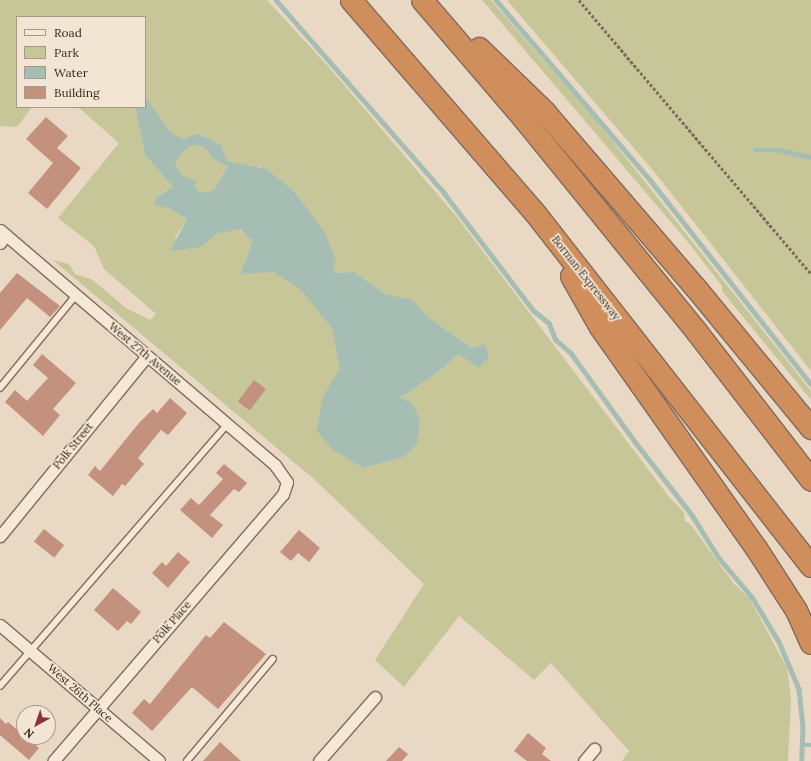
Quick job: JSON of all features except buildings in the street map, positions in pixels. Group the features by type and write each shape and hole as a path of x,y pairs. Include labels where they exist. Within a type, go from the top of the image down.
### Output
{"highway":[{"name":"Borman Expressway","path":"351,0 535,213 811,566"},
{"path":"422,0 523,118 696,330 811,480"},
{"path":"429,0 544,112 695,287 811,428"},
{"path":"535,213 600,327 756,548 796,610 811,643"}],"street":[{"name":"West 27th Avenue","path":"2,236 76,295 228,424 275,465 287,482"},
{"name":"Polk Street","path":"0,536 147,356"},
{"name":"Polk Place","path":"53,761 283,494 287,482"},
{"name":"West 26th Place","path":"0,625 159,761"},
{"path":"319,761 375,697"},
{"path":"584,761 594,749"}],"lane":[{"path":"0,388 76,295"},
{"path":"0,686 228,424"},
{"path":"186,761 274,659"}],"path":[{"path":"579,0 811,274"}],"green space":[{"path":"0,0 267,0 327,65 456,216 670,498 684,512 685,521 691,525 734,584 749,598 787,668 791,699 788,761 622,761 629,751 551,663 534,680 459,616 404,687 375,660 424,584 315,480 53,260 69,264 75,274 93,280 126,308 150,320 156,314 104,269 94,246 58,218 119,143 79,108 135,108 145,155 173,187 157,197 168,208 187,219 175,238 180,249 202,247 216,234 239,229 252,241 245,261 263,262 369,329 333,450 363,468 404,457 399,399 434,375 459,354 485,344 472,348 428,317 413,300 385,294 354,272 332,273 336,259 325,232 294,191 267,169 227,161 221,145 197,133 184,139 171,133 146,96 146,16 16,16 16,108 31,108 17,127 0,126"},
{"path":"482,0 491,0 599,124 811,391 811,400 722,291 722,286 687,241"},
{"path":"507,0 811,0 811,371 656,174"},
{"path":"191,145 204,147 213,159 228,166 214,190 196,209 183,176 175,165 181,154"}],"water":[{"path":"146,96 171,133 184,139 197,133 221,145 227,161 267,169 294,191 325,232 336,259 333,273 354,272 385,294 413,300 428,317 472,348 485,344 489,357 479,368 459,354 434,375 400,398 412,403 420,420 417,444 404,457 363,468 333,450 317,431 323,396 340,369 332,328 301,290 273,272 241,274 252,241 240,229 216,234 202,247 170,251 187,219 168,208 155,205 157,197 173,187 145,155 135,108 146,108","holes":["191,145 204,147 213,159 228,166 214,190 206,193 197,191 194,185 197,181 183,176 175,165 181,154"]}],"waterway":[{"path":"276,0 445,194 533,310 549,323 556,340 571,353 636,443 692,515 719,558 752,597 779,642 799,689 803,725 802,761"},
{"path":"496,0 651,181 811,384"},
{"path":"755,150 778,150 811,157"},
{"path":"804,745 811,745"}]}
